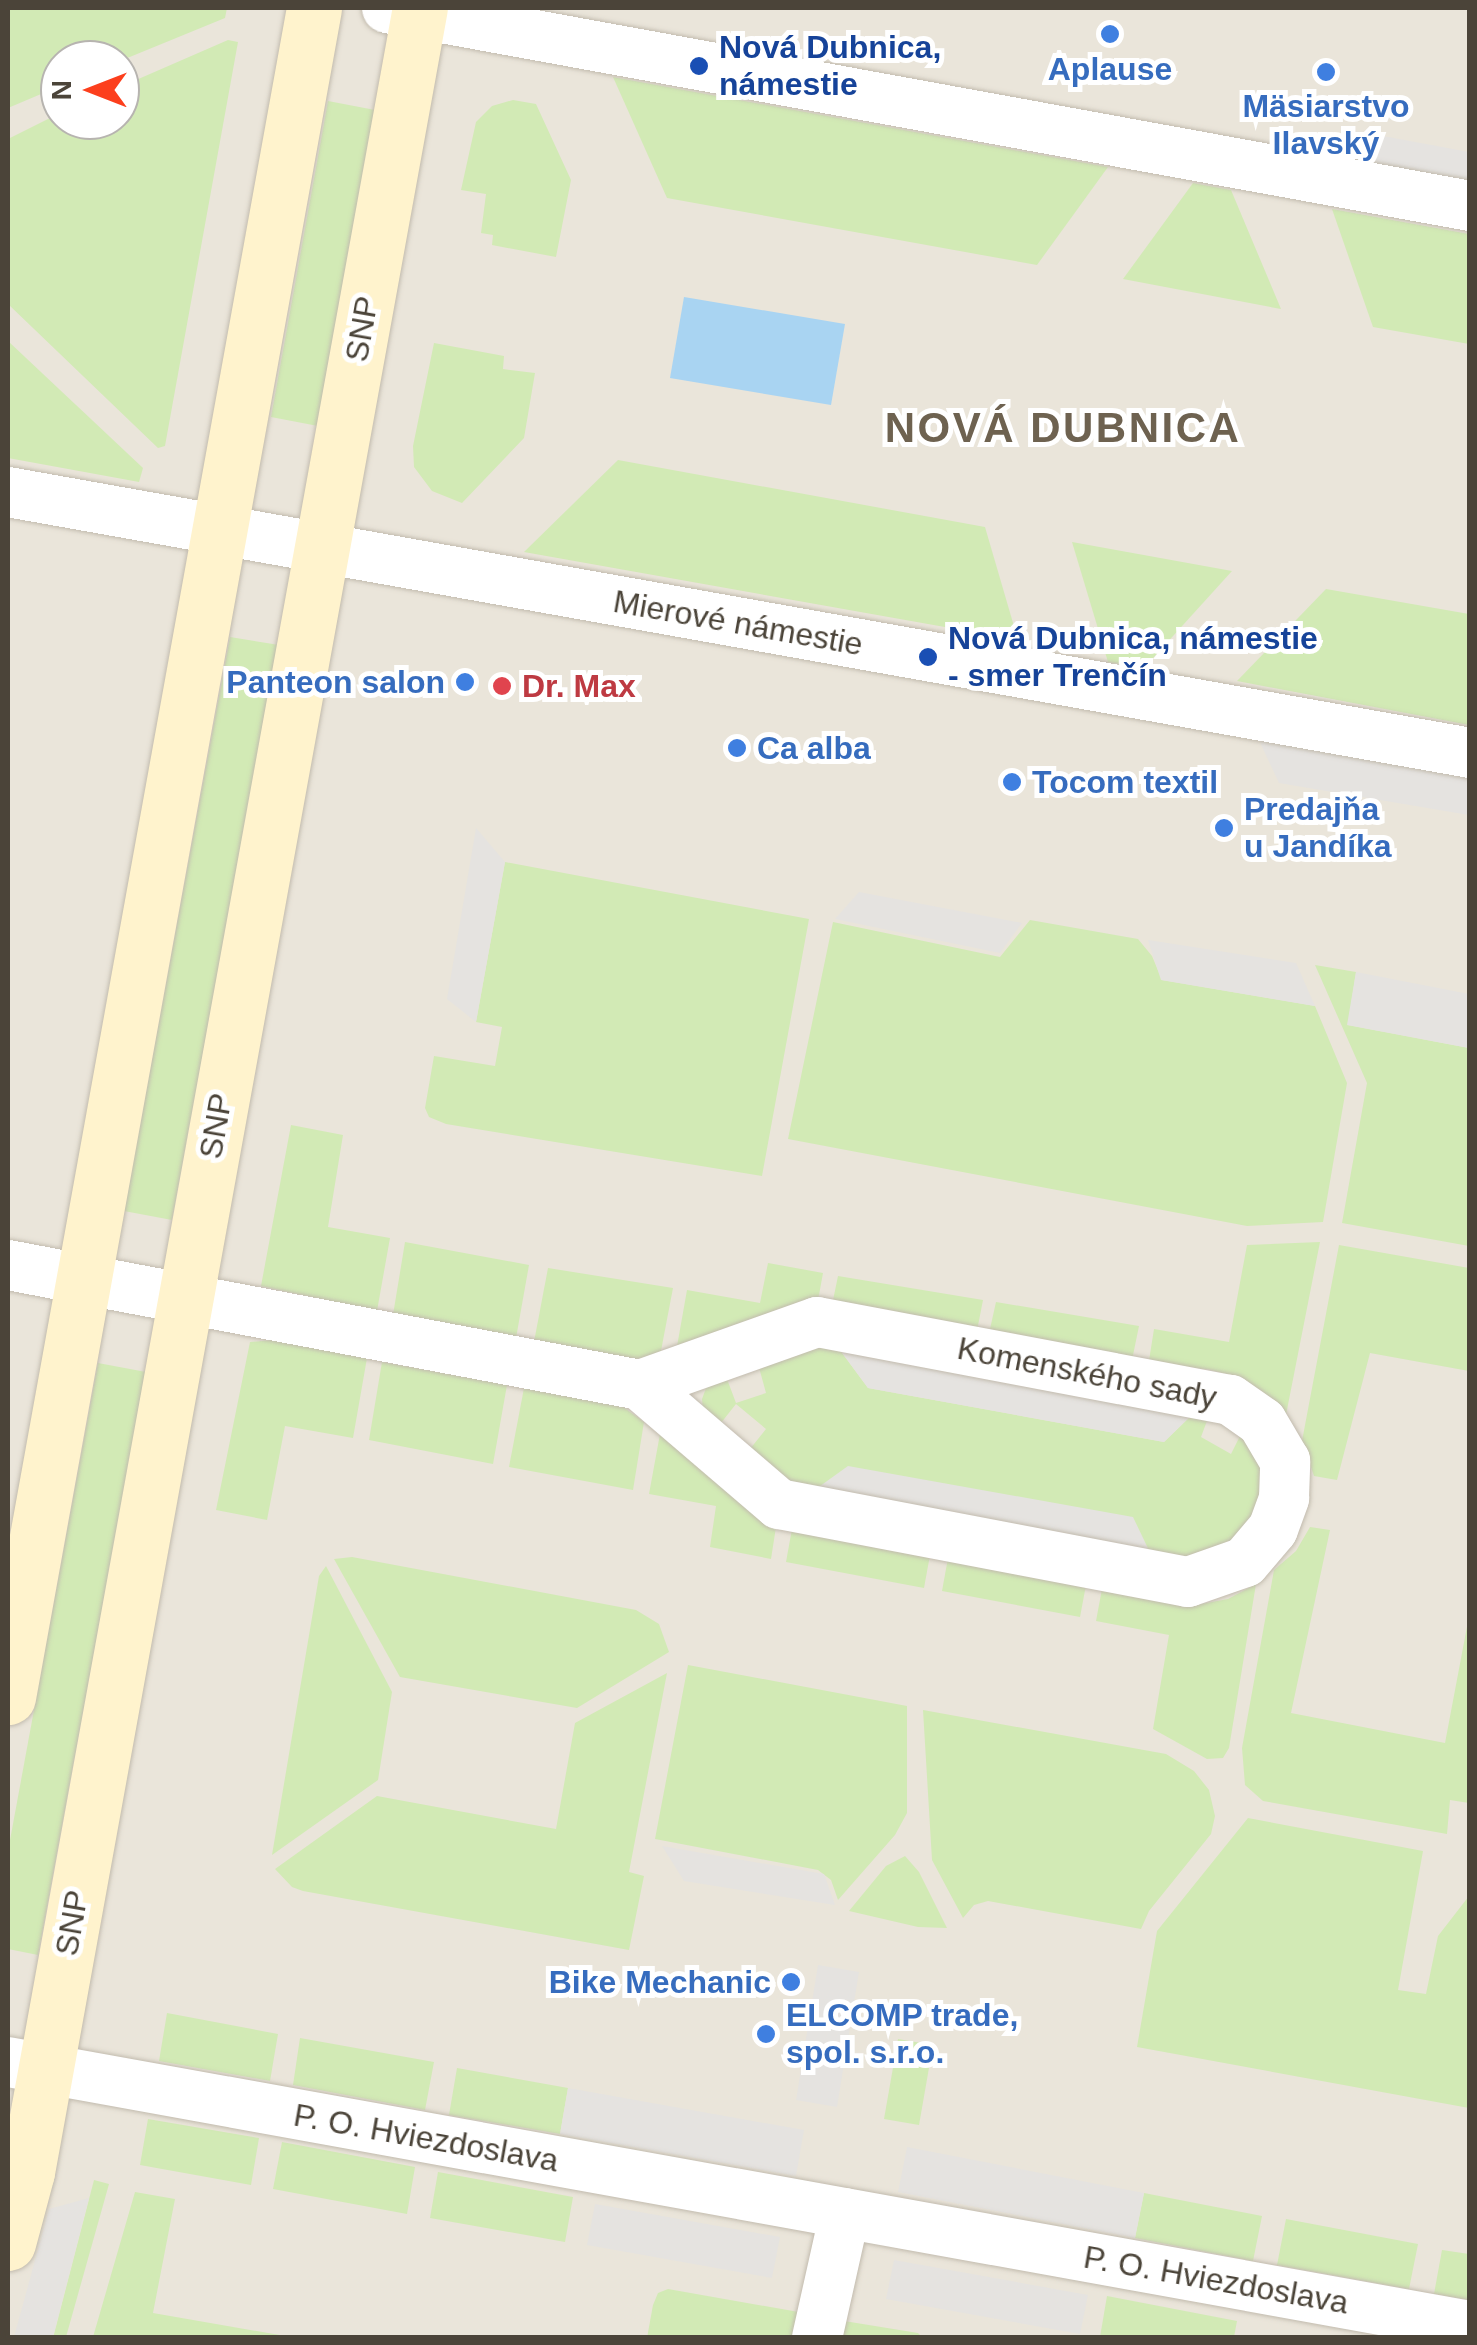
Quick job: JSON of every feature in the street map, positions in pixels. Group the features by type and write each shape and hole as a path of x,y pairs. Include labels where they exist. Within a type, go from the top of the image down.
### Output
{"street":[{"path":"8,1697 314,8"},
{"path":"409,10 1470,206"},
{"name":"SNP","path":"8,2243 27,2172 26,2065 185,1298 322,549 409,10"},
{"name":"Mierové námestie","path":"8,492 1470,753"},
{"name":"Komenského sady","path":"8,1266 640,1385 778,1504 1188,1582 1245,1562 1273,1529 1284,1498 1285,1461 1262,1422 1230,1400 817,1322 640,1385"},
{"name":"P. O. Hviezdoslava","path":"26,2065 1470,2326"},
{"path":"817,2338 845,2214"}],"shaded area":[{"path":"8,8 1469,8 1469,2337 8,2337"},
{"path":"1356,131 1469,152 1469,194 1378,178"},
{"path":"1257,736 1469,772 1469,815 1279,783"},
{"path":"476,828 505,862 476,1022 447,999"},
{"path":"859,892 1022,923 1000,953 835,919"},
{"path":"1148,940 1296,963 1315,1006 1161,980"},
{"path":"1356,972 1469,994 1469,1048 1347,1025"},
{"path":"834,1342 1199,1408 1164,1442 868,1388"},
{"path":"848,1466 1133,1517 1156,1565 802,1499"},
{"path":"662,1846 824,1874 835,1905 684,1881"},
{"path":"818,1965 859,1972 837,2107 796,2100"},
{"path":"568,2088 804,2130 796,2176 560,2134"},
{"path":"907,2147 1144,2193 1135,2238 898,2192"},
{"path":"89,2198 53,2337 14,2337 49,2209"},
{"path":"595,2204 780,2237 772,2278 587,2245"},
{"path":"894,2260 1088,2295 1080,2334 886,2299"}],"green space":[{"path":"8,8 227,8 225,18 140,53 140,40 40,40 40,94 8,108"},
{"path":"228,40 238,42 165,446 158,448 8,304 8,139 40,123 40,140 140,140 140,78"},
{"path":"613,77 1108,167 1037,265 667,198"},
{"path":"513,100 536,104 571,180 556,257 492,245 493,235 481,233 486,194 461,190 476,122 492,106"},
{"path":"328,101 375,110 318,426 271,417"},
{"path":"1193,183 1231,190 1281,309 1123,279"},
{"path":"1332,209 1469,234 1469,344 1373,327"},
{"path":"8,341 143,468 139,482 8,458"},
{"path":"434,343 504,356 503,369 535,373 524,438 462,503 432,491 414,467 413,446"},
{"path":"618,460 985,527 1018,640 524,552"},
{"path":"1072,542 1232,571 1144,668 1108,662"},
{"path":"1326,589 1469,614 1469,725 1237,681"},
{"path":"230,637 279,645 172,1220 124,1211"},
{"path":"505,862 809,919 762,1176 446,1124 429,1117 425,1108 434,1056 495,1066 502,1027 476,1022"},
{"path":"1030,920 1138,939 1152,956 1162,980 1315,1006 1347,1083 1323,1222 1247,1226 788,1139 833,922 1000,957"},
{"path":"1315,965 1356,972 1348,1025 1469,1048 1469,1246 1342,1223 1367,1083"},
{"path":"291,1125 343,1135 328,1227 390,1238 377,1311 261,1286"},
{"path":"405,1242 529,1265 516,1338 393,1315"},
{"path":"1320,1242 1285,1420 1263,1392 1238,1377 1207,1369 1148,1367 1154,1329 1229,1342 1247,1245"},
{"path":"1339,1245 1469,1268 1469,1371 1370,1353 1337,1480 1314,1476 1302,1441"},
{"path":"768,1263 823,1273 817,1306 676,1352 687,1290 760,1303"},
{"path":"548,1268 673,1288 660,1356 625,1360 534,1342"},
{"path":"838,1276 983,1300 976,1336 831,1310"},
{"path":"996,1302 1139,1326 1131,1365 988,1338"},
{"path":"273,1340 367,1358 353,1438 285,1426 267,1520 216,1510 250,1342"},
{"path":"834,1342 868,1388 1164,1442 1199,1408 1211,1410 1201,1437 1231,1454 1245,1426 1257,1441 1269,1495 1216,1564 802,1499 742,1459 766,1429 736,1404 713,1433 704,1419 702,1399 706,1388 724,1371 736,1403 766,1393 757,1360"},
{"path":"382,1362 507,1385 493,1464 369,1440"},
{"path":"98,1363 146,1372 38,1955 8,1949 8,1851"},
{"path":"524,1388 623,1407 644,1422 633,1490 509,1467"},
{"path":"660,1434 776,1527 771,1559 710,1547 716,1506 649,1494"},
{"path":"1310,1527 1330,1530 1291,1713 1445,1743 1469,1616 1469,1803 1450,1800 1447,1834 1263,1801 1245,1785 1242,1748 1274,1570 1296,1551"},
{"path":"792,1529 930,1555 924,1588 786,1562"},
{"path":"352,1557 636,1610 659,1624 669,1652 577,1708 400,1677 334,1559"},
{"path":"948,1558 1086,1585 1080,1617 942,1591"},
{"path":"326,1566 392,1692 378,1780 272,1855 319,1576"},
{"path":"1256,1584 1229,1748 1223,1758 1207,1759 1153,1729 1169,1635 1096,1621 1102,1589 1185,1607 1228,1599"},
{"path":"688,1665 907,1706 907,1813 895,1835 838,1900 831,1880 818,1870 655,1839"},
{"path":"667,1673 629,1872 644,1876 629,1950 303,1891 292,1887 275,1869 377,1796 556,1829 575,1723"},
{"path":"923,1710 1166,1754 1194,1771 1209,1790 1215,1816 1211,1834 1149,1911 1141,1929 988,1901 974,1905 963,1918 932,1860"},
{"path":"1248,1818 1423,1851 1398,1990 1426,1994 1438,1936 1469,1896 1469,2108 1137,2047 1157,1931"},
{"path":"905,1856 919,1872 947,1928 918,1927 849,1911 886,1866"},
{"path":"167,2013 278,2034 270,2081 159,2061"},
{"path":"300,2038 434,2062 425,2110 293,2085"},
{"path":"898,2039 933,2045 919,2125 884,2119"},
{"path":"457,2068 568,2088 560,2134 449,2115"},
{"path":"148,2119 259,2138 251,2185 140,2165"},
{"path":"282,2142 415,2167 407,2214 273,2189"},
{"path":"438,2172 573,2197 565,2242 430,2218"},
{"path":"94,2180 109,2184 66,2337 53,2338"},
{"path":"135,2192 175,2199 153,2313 291,2337 93,2337"},
{"path":"1144,2193 1262,2216 1253,2261 1135,2238"},
{"path":"1286,2219 1418,2244 1409,2289 1277,2265"},
{"path":"1442,2250 1469,2254 1469,2300 1434,2294"},
{"path":"668,2289 810,2314 806,2337 647,2338 658,2293"},
{"path":"1107,2296 1237,2321 1234,2337 1100,2337"},
{"path":"838,2320 918,2333 922,2337 834,2338"}],"water":[{"path":"684,297 845,324 831,405 670,378"}],"place":[{"name":"Aplause","path":"1110,34"},
{"name":"Nová Dubnica, námestie","path":"699,66"},
{"name":"Mäsiarstvo Ilavský","path":"1326,72"},
{"name":"Nová Dubnica, námestie - smer Trenčín","path":"928,657"},
{"name":"Panteon salon","path":"465,682"},
{"name":"Dr. Max","path":"502,686"},
{"name":"Ca alba","path":"737,748"},
{"name":"Tocom textil","path":"1012,782"},
{"name":"Predajňa u Jandíka","path":"1224,828"},
{"name":"Bike Mechanic","path":"791,1982"},
{"name":"ELCOMP trade, spol. s.r.o.","path":"766,2034"}],"district":[{"name":"NOVÁ DUBNICA","path":"1063,428"}]}
